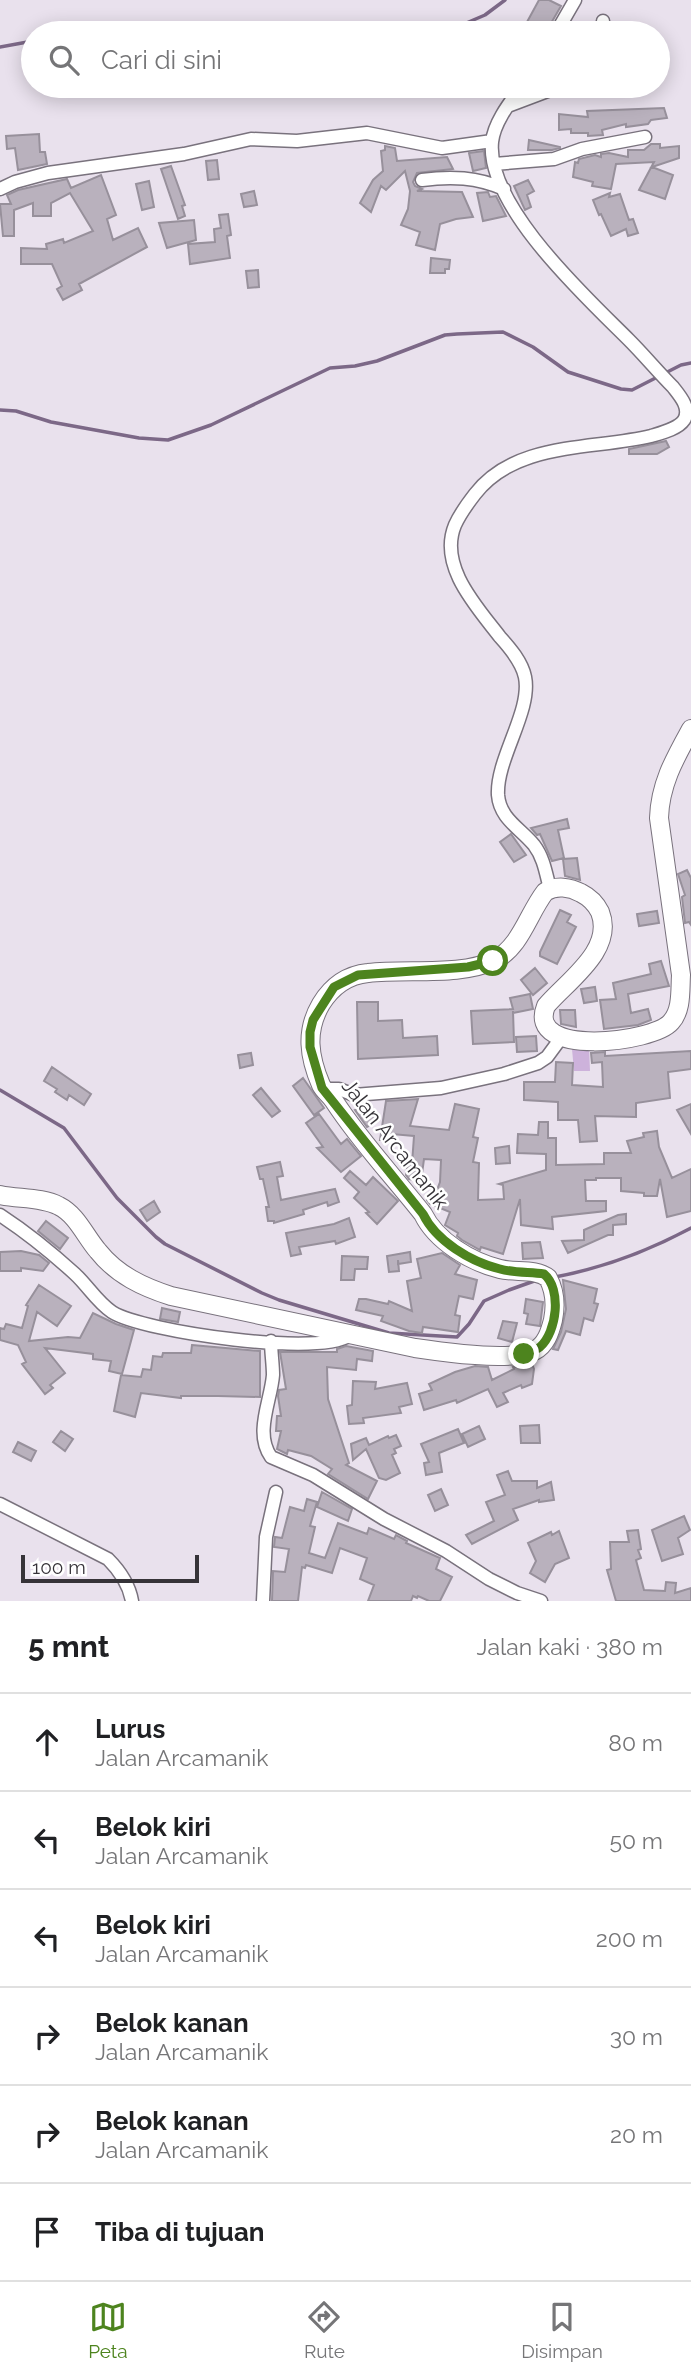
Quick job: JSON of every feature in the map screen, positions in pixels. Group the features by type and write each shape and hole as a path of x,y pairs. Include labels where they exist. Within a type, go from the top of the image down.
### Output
{"street":[{"path":"563,21 575,0"},
{"path":"514,98 492,141 494,164 519,217 545,253 673,387 686,410 684,420 680,424 658,434 624,442 542,453 511,464 486,482 455,525 451,549 458,576 474,604 525,674 525,695 500,778 498,797 504,814 535,846 550,889 563,887 583,893 597,906 603,925 601,941 594,954 551,1000 544,1012 547,1025 561,1038 582,1042 655,1032 670,1024 677,1013 681,975 659,809 663,785 691,729"},
{"path":"508,106 529,98"},
{"path":"0,189 48,173 184,153 251,139 297,141 367,133 442,148 492,141"},
{"path":"494,164 554,159 582,149 645,137"},
{"path":"422,180 442,177 469,178 504,189"},
{"name":"Jalan Arcamanik","path":"0,1195 60,1206 76,1220 107,1260 125,1276 147,1289 415,1349 524,1354 539,1348 548,1336 554,1313 555,1297 544,1274 501,1270 455,1248 429,1227 418,1208 322,1088 310,1047 310,1032 321,1005 334,987 350,977 368,973 468,967 493,961 512,945 541,898 550,889"},
{"path":"322,1088 340,1089 354,1095 442,1088 538,1063 547,1057 561,1038"},
{"path":"0,1215 58,1259 102,1304 121,1317 153,1328 191,1335 271,1341 334,1342 351,1334"},
{"path":"271,1341 273,1375 264,1430 265,1445 271,1457 313,1475 384,1520 446,1551 498,1583 541,1601"},
{"path":"263,1601 266,1537 276,1492"},
{"path":"0,1504 108,1559 119,1570 130,1590 132,1601"}],"shaded area":[{"path":"589,1047 590,1071 574,1071 572,1049"}],"building":[{"path":"539,0 549,0 561,6 552,21 528,21"},
{"path":"664,108 667,118 651,120 648,124 626,127 626,124 602,130 603,135 588,136 588,133 571,133 571,129 559,130 559,114 588,117 587,111"},
{"path":"39,134 40,152 45,152 47,164 18,170 15,148 7,149 6,136"},
{"path":"529,140 560,147 560,148 528,150"},
{"path":"651,144 660,144 660,148 679,146 679,158 652,167 673,175 665,199 639,190 654,162 616,164 611,189 592,186 593,182 573,177 575,162 578,163 579,159 595,155 601,157 601,154 609,153 628,157 628,150 644,150"},
{"path":"385,146 395,148 397,161 447,157 453,169 417,173 413,182 422,189 417,191 462,192 473,217 440,224 435,250 416,245 420,232 401,225 408,209 410,191 405,171 386,190 381,186 371,212 360,203 373,180 383,171 381,151 385,150"},
{"path":"484,151 486,168 473,171 469,153"},
{"path":"217,160 219,179 208,180 206,161"},
{"path":"171,166 185,205 182,206 185,216 178,219 161,169"},
{"path":"101,175 116,215 107,219 113,240 138,228 147,247 79,284 82,290 63,300 57,289 62,286 52,264 21,264 21,248 47,249 46,244 63,239 64,243 93,231 70,193 51,203 51,216 33,216 33,203 14,210 14,236 3,236 0,204 11,204 7,195 18,190 67,179 71,188"},
{"path":"528,180 534,191 527,195 531,207 525,210 514,186"},
{"path":"149,181 154,207 142,210 136,184"},
{"path":"254,191 257,205 244,207 241,194"},
{"path":"488,192 490,197 496,196 506,216 483,221 477,193"},
{"path":"610,193 609,197 620,194 629,220 633,219 638,233 628,236 626,229 611,236 593,200"},
{"path":"228,214 230,258 190,264 188,244 215,242 214,229 221,228 219,215"},
{"path":"194,220 196,240 167,248 159,223"},
{"path":"431,258 450,260 449,269 445,269 445,273 430,273"},
{"path":"258,270 259,287 248,288 246,271"},
{"path":"666,441 669,447 657,454 629,454 629,449"},
{"path":"567,819 569,828 558,830 564,858 552,861 540,834 537,835 531,828"},
{"path":"511,834 526,855 514,862 500,842"},
{"path":"577,858 580,880 565,876 563,859"},
{"path":"687,870 691,878 691,925 689,922 685,923 682,897 685,895 678,874"},
{"path":"560,910 571,915 567,922 576,927 557,964 540,956 540,952"},
{"path":"657,911 659,923 639,926 637,914"},
{"path":"661,961 669,986 628,994 631,1013 648,1009 651,1020 638,1025 604,1029 600,1000 616,999 613,983 651,974 649,964"},
{"path":"535,968 547,983 533,995 521,980"},
{"path":"595,987 597,1001 584,1003 581,989"},
{"path":"530,994 533,1009 513,1013 514,1042 473,1044 471,1011 513,1009 510,998"},
{"path":"357,1002 378,1002 378,1021 402,1020 403,1038 437,1036 438,1055 358,1059"},
{"path":"560,1010 575,1010 576,1027 561,1024"},
{"path":"536,1036 537,1051 517,1052 516,1037"},
{"path":"691,1051 691,1069 668,1072 670,1098 636,1103 636,1117 595,1116 597,1141 580,1142 578,1120 558,1120 558,1102 524,1100 524,1082 555,1082 556,1062 573,1063 572,1085 603,1087 602,1062 592,1063 591,1053 605,1052 605,1056"},
{"path":"251,1053 253,1065 240,1068 238,1055"},
{"path":"52,1067 91,1094 84,1105 69,1095 67,1100 55,1092 57,1089 44,1081"},
{"path":"303,1078 324,1108 314,1115 293,1086"},
{"path":"261,1088 280,1111 272,1117 253,1095"},
{"path":"418,1099 410,1126 449,1130 455,1104 479,1109 473,1137 478,1138 473,1162 479,1163 478,1200 504,1199 503,1185 499,1184 546,1170 546,1154 517,1153 518,1134 538,1135 539,1122 548,1122 548,1138 556,1138 556,1165 604,1164 604,1153 631,1153 627,1141 644,1137 643,1133 657,1131 659,1147 672,1178 691,1169 691,1211 667,1217 660,1179 657,1196 621,1191 621,1178 585,1180 586,1201 606,1201 606,1211 552,1217 553,1229 521,1225 520,1199 503,1254 481,1247 480,1250 462,1240 457,1236 458,1233 445,1225 450,1212 430,1204 427,1200 429,1193 435,1195 440,1182 441,1160 424,1159 421,1181 409,1179 406,1175 408,1163 412,1164 414,1136 392,1134 393,1140 380,1140 386,1101"},
{"path":"368,1103 378,1121 367,1127 355,1110 358,1109 355,1104"},
{"path":"691,1104 691,1134 677,1110"},
{"path":"319,1114 341,1144 347,1139 361,1156 341,1172 317,1148 323,1147 306,1123"},
{"path":"509,1146 510,1163 496,1164 495,1148"},
{"path":"280,1162 283,1176 277,1177 281,1200 335,1189 339,1202 328,1206 327,1202 303,1210 304,1214 274,1223 268,1221 266,1207 269,1207 263,1179 260,1179 257,1167"},
{"path":"350,1171 366,1185 373,1177 398,1201 377,1224 354,1198 359,1192 344,1178"},
{"path":"154,1201 160,1212 147,1221 140,1210"},
{"path":"626,1214 626,1224 613,1225 613,1235 568,1253 562,1241 584,1240 584,1230"},
{"path":"349,1218 355,1237 336,1244 335,1241 299,1247 301,1254 291,1256 286,1233 334,1224"},
{"path":"46,1221 68,1238 60,1249 38,1231"},
{"path":"540,1242 543,1258 523,1259 522,1243"},
{"path":"21,1251 39,1255 49,1263 43,1271 21,1268 21,1271 0,1271 0,1252"},
{"path":"410,1252 411,1262 398,1264 399,1271 389,1272 387,1256"},
{"path":"442,1253 460,1265 455,1274 477,1280 473,1299 459,1296 455,1315 460,1316 458,1332 423,1327 422,1333 409,1331 381,1321 383,1316 356,1310 359,1299 366,1299 388,1304 389,1301 412,1311 407,1281 421,1278 417,1259"},
{"path":"342,1256 368,1257 367,1269 355,1269 354,1280 341,1280"},
{"path":"563,1280 597,1289 594,1303 598,1304 593,1321 584,1318 580,1335 566,1331 558,1350 553,1349 561,1332 566,1309"},
{"path":"39,1285 71,1306 57,1326 37,1312 29,1341 80,1338 93,1313 134,1330 122,1374 109,1371 111,1361 93,1359 93,1354 45,1348 65,1373 50,1385 53,1388 45,1394 22,1364 26,1362 18,1345 0,1340 0,1328 4,1329 6,1324 22,1328 28,1306 26,1305"},
{"path":"526,1299 543,1302 540,1326 526,1324"},
{"path":"162,1308 180,1312 178,1322 160,1319"},
{"path":"503,1321 517,1323 512,1342 498,1338"},
{"path":"192,1345 260,1351 260,1397 181,1398 141,1393 135,1417 114,1411 121,1375 141,1377 143,1369 151,1370 153,1356 162,1357 163,1353 191,1353"},
{"path":"346,1346 373,1351 372,1361 357,1359 356,1370 327,1367 328,1399 349,1463 346,1465 377,1481 368,1499 328,1474 332,1469 311,1456 288,1450 287,1454 277,1449 281,1431 276,1431 277,1416 281,1416 278,1396 279,1390 286,1389 280,1352 337,1352 337,1349"},
{"path":"532,1364 532,1384 522,1388 521,1385 503,1393 508,1402 497,1407 488,1389 457,1403 456,1400 424,1410 419,1394 432,1390 429,1384 455,1372 475,1366 488,1367 492,1380 514,1369 513,1367"},
{"path":"353,1381 376,1382 375,1389 407,1383 412,1404 399,1407 401,1413 363,1418 364,1423 349,1424 347,1406 352,1405"},
{"path":"539,1425 540,1443 521,1443 520,1426"},
{"path":"479,1426 485,1439 468,1447 462,1434"},
{"path":"458,1429 464,1443 439,1453 442,1472 426,1475 424,1463 429,1462 421,1444"},
{"path":"61,1431 73,1439 65,1451 53,1442"},
{"path":"396,1435 401,1446 394,1449 396,1453 392,1455 400,1473 386,1480 379,1478 366,1449 353,1460 351,1444 366,1438 369,1445"},
{"path":"18,1442 36,1451 31,1461 13,1452"},
{"path":"508,1471 512,1481 537,1481 537,1488 551,1482 554,1500 539,1500 513,1509 518,1520 472,1544 466,1535 494,1521 486,1502 505,1495 497,1475"},
{"path":"441,1489 448,1505 435,1511 428,1495"},
{"path":"322,1492 352,1509 348,1521 317,1507"},
{"path":"307,1499 317,1502 310,1526 315,1527 309,1553 325,1558 338,1523 367,1534 369,1528 394,1539 396,1535 407,1541 406,1543 440,1558 436,1569 452,1577 440,1601 413,1596 411,1601 368,1601 374,1585 360,1579 367,1558 340,1548 332,1573 306,1565 305,1568 302,1567 298,1601 272,1601 273,1571 285,1572 289,1549 274,1547 275,1537 282,1538 290,1507 304,1511"},
{"path":"684,1516 690,1530 678,1538 683,1554 662,1561 652,1530"},
{"path":"638,1530 641,1549 638,1550 641,1558 636,1560 644,1590 665,1591 666,1582 676,1583 675,1593 691,1588 691,1601 616,1601 607,1570 611,1569 610,1542 629,1542 627,1531"},
{"path":"559,1531 569,1558 555,1564 545,1582 530,1573 536,1561 528,1543"}],"waterway":[{"path":"471,21 485,15 505,0"},
{"path":"0,47 21,43"},
{"path":"0,410 16,411 51,422 139,438 168,440 211,425 330,368 377,361 445,335 457,334 503,332 533,347 568,372 621,389 632,390 681,365 691,363"},
{"path":"0,1090 64,1128 117,1198 165,1244 279,1300 389,1333 457,1337 484,1301 537,1280"},
{"path":"555,1277 625,1258 691,1228"}],"route":[{"path":"493,961 468,967 368,973 350,977 334,987 321,1005 313,1020 310,1047 322,1088 423,1214 429,1227 471,1258 501,1270 544,1274 548,1278 555,1297 550,1330 539,1348 524,1354"}]}
